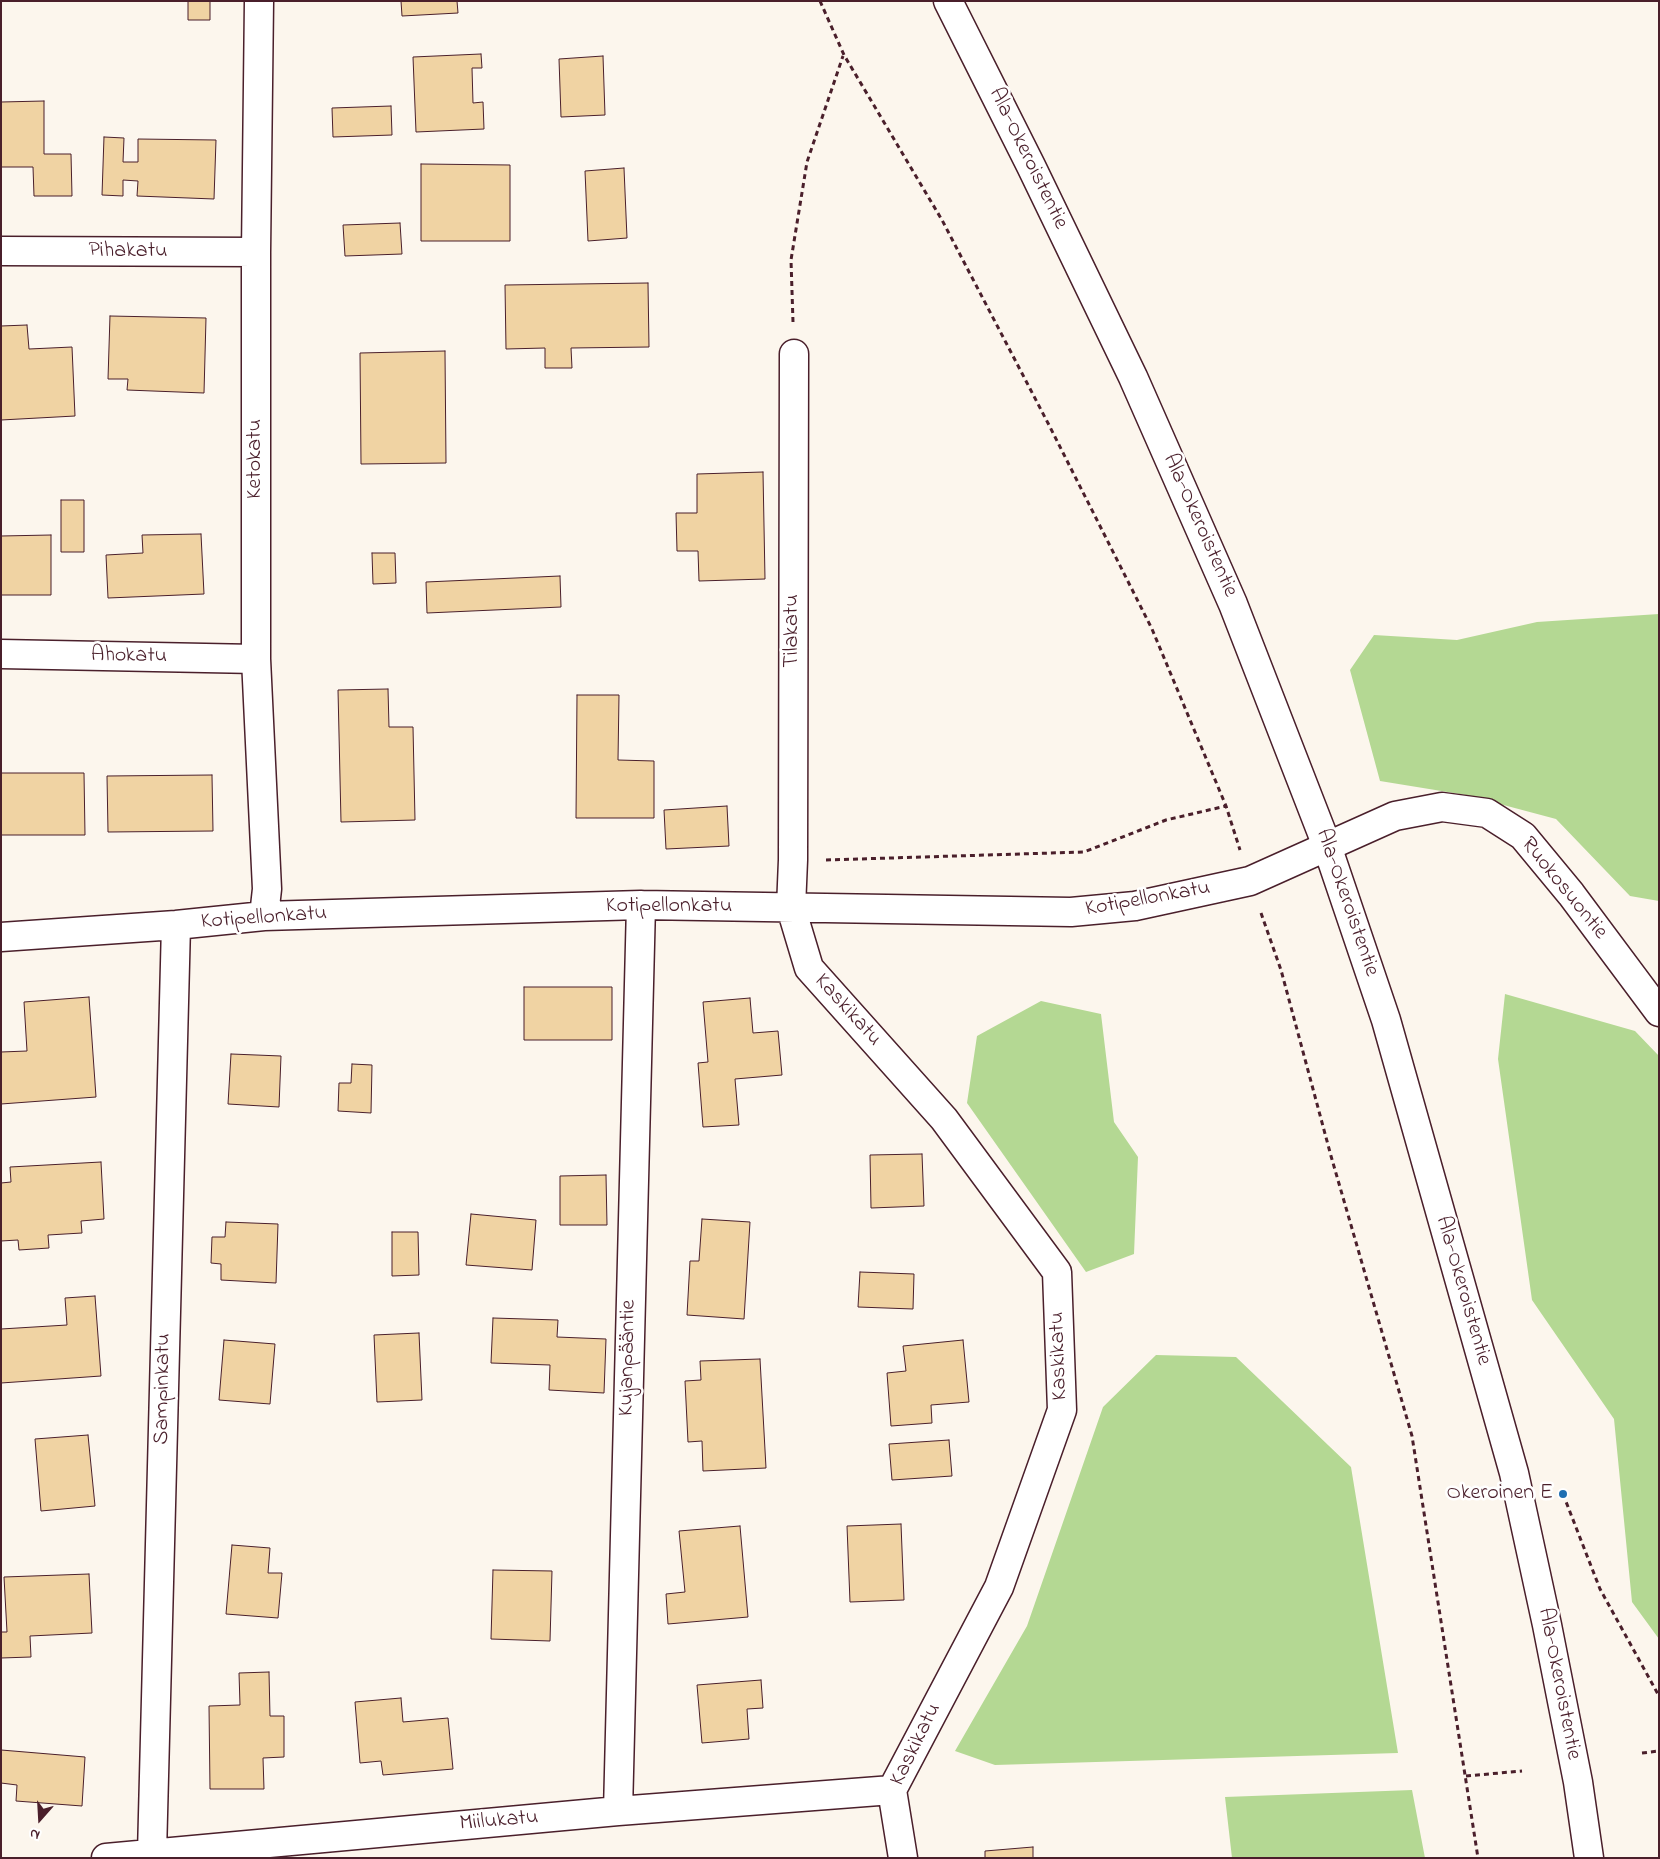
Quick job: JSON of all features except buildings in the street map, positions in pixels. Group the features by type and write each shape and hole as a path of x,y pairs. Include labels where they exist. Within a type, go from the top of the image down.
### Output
{"street":[{"name":"Ketokatu","path":"259,1 256,252 256,659 267,889 264,916"},
{"name":"Ala-Okeroistentie","path":"948,1 1031,166 1133,377 1233,604 1327,846 1386,1020 1514,1473 1548,1625 1578,1782 1589,1858"},
{"name":"Pihakatu","path":"1,251 256,252"},
{"name":"Tilakatu","path":"791,908 793,860 794,354"},
{"name":"Ahokatu","path":"1,654 256,659"},
{"name":"Ruokosuontie","path":"1327,846 1394,816 1442,807 1487,813 1523,836 1571,894 1659,1012"},
{"name":"Kotipellonkatu","path":"1,937 176,926 264,916 641,905 1071,912 1135,906 1250,881 1327,846"},
{"name":"Kujanpääntie","path":"618,1811 641,905"},
{"name":"Kaskikatu","path":"791,908 809,968 944,1119 1057,1272 1062,1410 999,1587 892,1790 904,1858"},
{"name":"Sampinkatu","path":"152,1853 176,926"},
{"name":"Miilukatu","path":"106,1858 618,1811 892,1790"}],"path":[{"path":"820,1 844,55 942,220 1050,427 1152,629 1226,806 1281,970 1331,1156 1412,1436 1478,1858"},
{"path":"794,354 791,260 807,162 844,55"},
{"path":"1563,1494 1600,1589 1659,1696"},
{"path":"1642,1753 1659,1751"},
{"path":"1466,1776 1522,1771"}],"green space":[{"path":"1659,614 1659,901 1630,896 1556,819 1466,795 1380,781 1350,670 1374,635 1457,640 1537,622"},
{"path":"1505,994 1635,1031 1659,1056 1659,1639 1632,1602 1614,1419 1532,1300 1498,1059"},
{"path":"1041,1001 1101,1014 1114,1122 1138,1157 1134,1254 1086,1272 967,1103 977,1036"},
{"path":"1156,1355 1236,1357 1351,1467 1398,1753 995,1765 955,1751 1027,1626 1103,1407"},
{"path":"1412,1790 1425,1858 1232,1858 1225,1797"}],"place":[{"name":"Okeroinen E","path":"1563,1494"}]}
